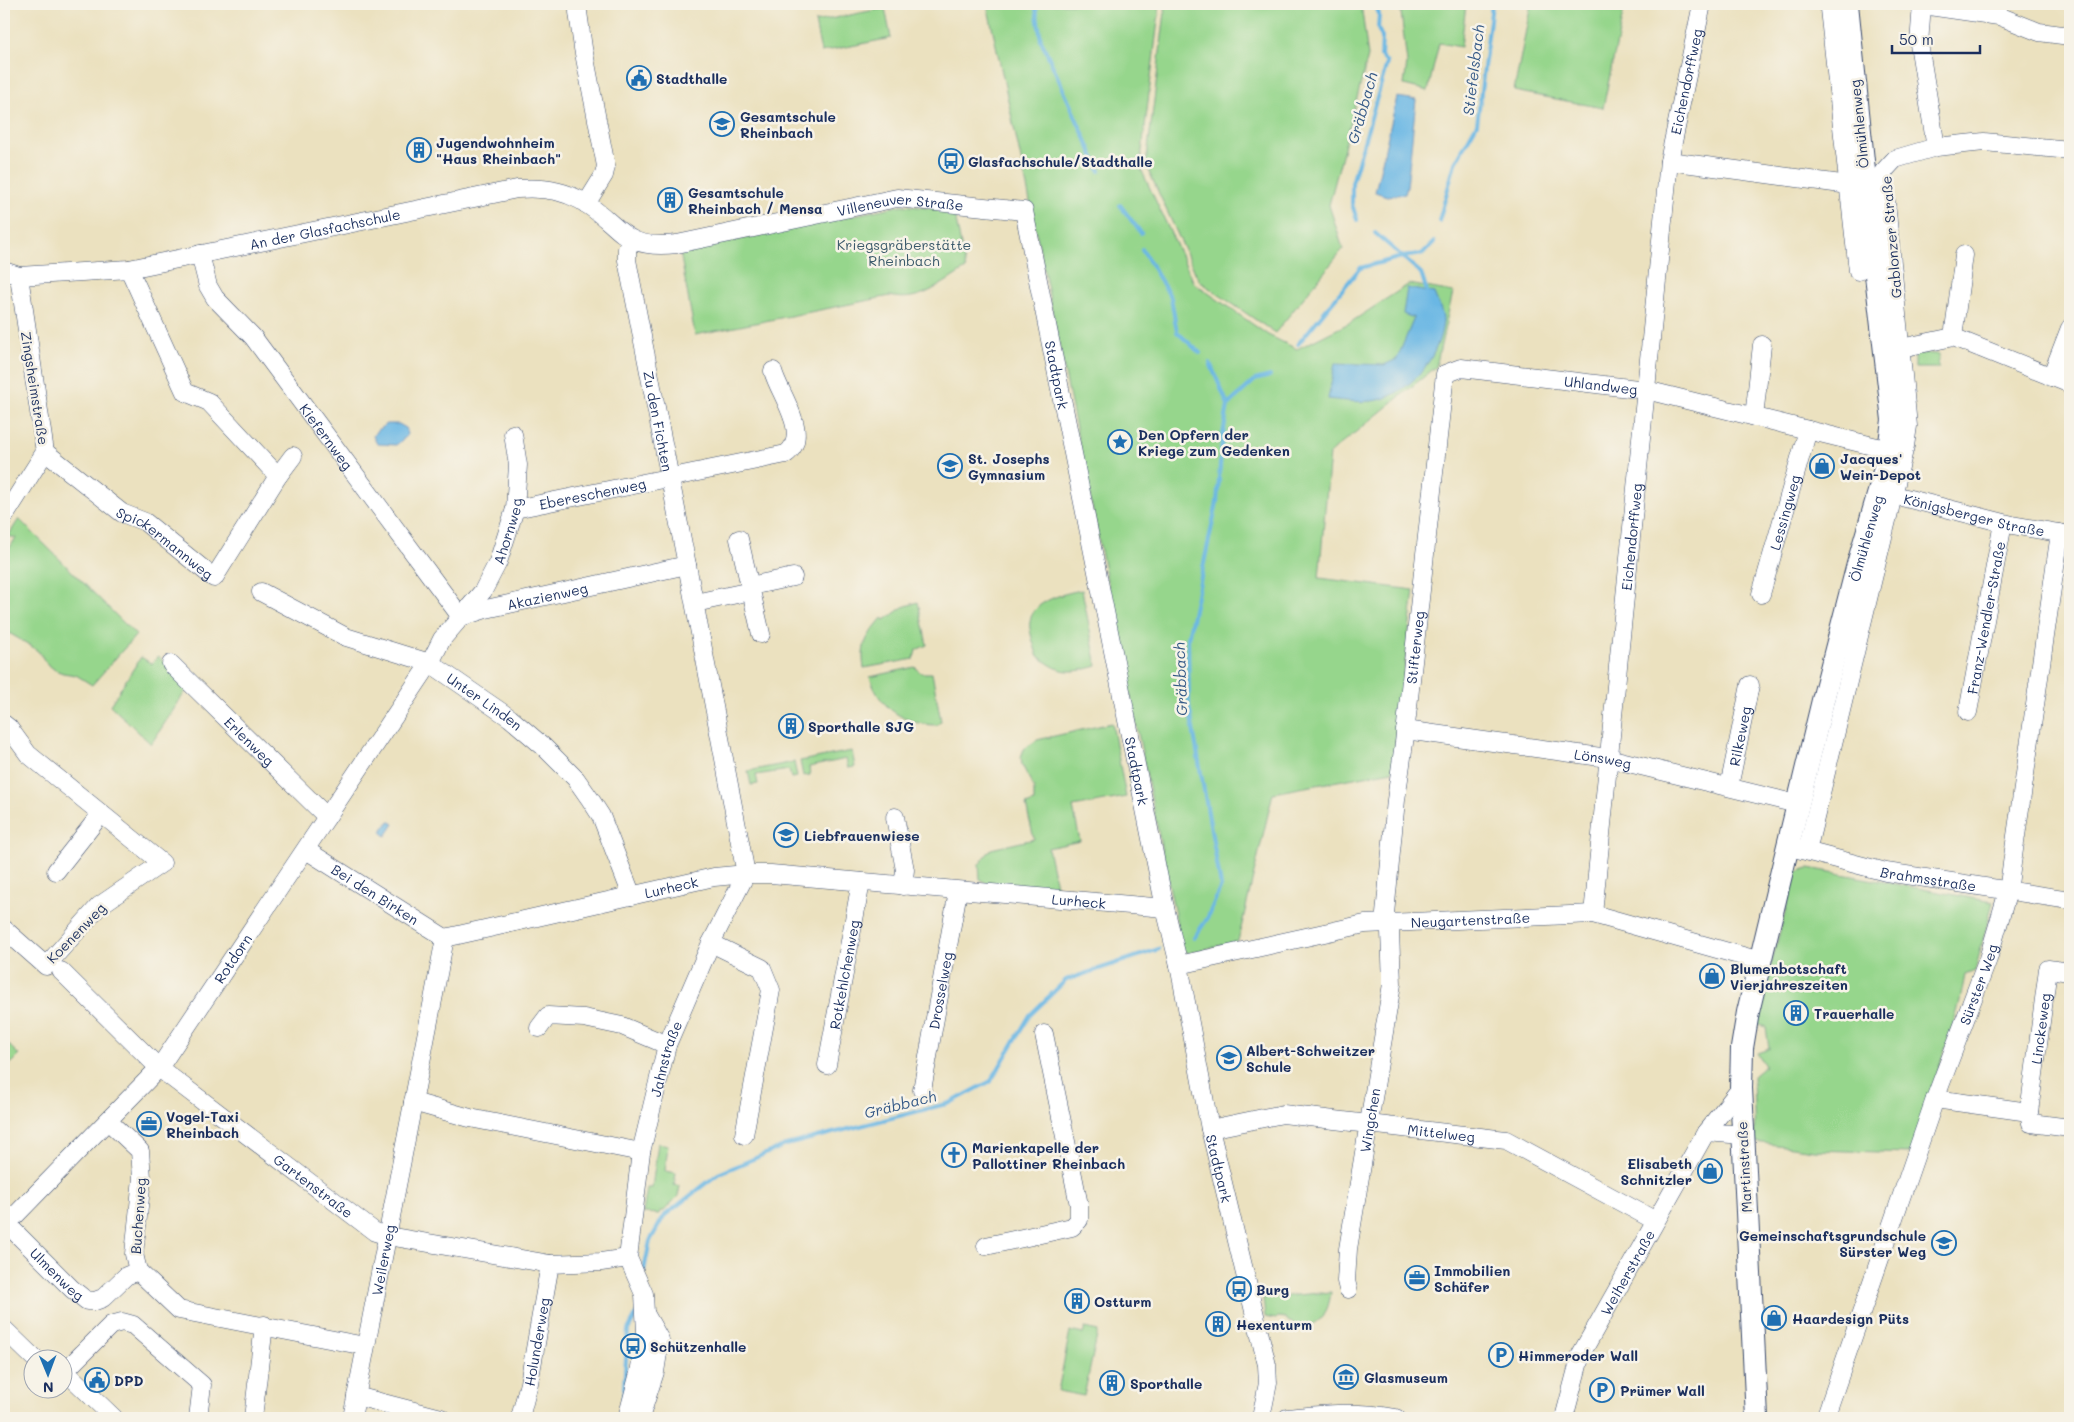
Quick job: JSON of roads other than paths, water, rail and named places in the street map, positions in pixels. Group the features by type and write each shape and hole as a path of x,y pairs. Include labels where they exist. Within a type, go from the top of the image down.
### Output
{"main road":[{"name":"Ölmühlenweg","path":"1742,1065 1748,1012 1760,961 1797,849 1797,804 1858,564 1886,493 1892,420 1889,376 1866,190 1838,6"},
{"name":"Martinstraße","path":"1742,1065 1741,1088 1757,1418"}],"street":[{"name":"Eichendorffweg","path":"1593,914 1669,161 1702,4"},
{"path":"1936,147 1919,44 1922,4 1999,16 2039,32 2070,36"},
{"path":"1838,6 1849,184 1858,271"},
{"path":"578,12 583,48 606,166 604,175 586,204"},
{"name":"Gablonzer Straße","path":"1886,493 1908,426 1883,172 1895,159 1936,147 1984,142 2070,150"},
{"path":"1669,161 1849,184"},
{"name":"An der Glasfachschule","path":"11,274 129,269 517,189 539,187 558,191 586,204 631,240"},
{"name":"Villeneuver Straße","path":"631,240 652,246 677,244 897,198 1024,211"},
{"name":"Stadtpark","path":"1024,211 1165,908 1179,965 1210,1129 1267,1365 1268,1383 1261,1418"},
{"name":"Zu den Fichten","path":"631,240 627,249 627,260 746,874"},
{"name":"Kiefernweg","path":"200,254 208,286 215,298 270,360 460,617"},
{"path":"1954,337 1964,255"},
{"path":"129,269 185,392 209,402 278,476"},
{"name":"Zingsheimstraße","path":"4,517 45,452 11,274"},
{"path":"2051,377 2070,328"},
{"path":"1901,348 1954,337 2070,384"},
{"path":"1754,417 1762,345"},
{"name":"Uhlandweg","path":"1445,374 1461,368 1646,390 1889,450"},
{"name":"Ebereschenweg","path":"515,509 786,454 794,448 796,442 791,409 776,382 773,371"},
{"name":"Stifterweg","path":"1387,922 1385,914 1392,838 1406,730 1445,374"},
{"name":"Lessingweg","path":"1761,594 1808,430"},
{"name":"Ahornweg","path":"460,617 482,591 498,562 515,509 518,465 513,434"},
{"name":"Spickermannweg","path":"45,452 122,513 145,522 214,578 278,476 293,456"},
{"name":"Königsberger Straße","path":"1886,493 2003,523 2065,534"},
{"name":"Ölmühlenweg","path":"1797,849 1886,493"},
{"name":"Franz-Wendler-Straße","path":"1968,712 2003,523"},
{"name":"Sürster Weg","path":"1825,1418 1935,1098 1988,959 2008,892 2065,534"},
{"path":"740,539 761,634"},
{"name":"Akazienweg","path":"460,617 486,609 687,565"},
{"path":"695,603 793,577"},
{"name":"Unter Linden","path":"261,592 346,637 430,663 510,718 544,747 576,779 600,816 632,896"},
{"path":"430,663 442,638 460,617"},
{"name":"Rotdorn","path":"6,1226 159,1068 430,663"},
{"name":"Erlenweg","path":"171,664 327,818"},
{"name":"Rilkeweg","path":"1729,787 1750,685"},
{"name":"Koenenweg","path":"4,724 10,728 28,754 162,863 99,906 46,966 4,929"},
{"name":"Lönsweg","path":"1406,730 1608,758 1797,804"},
{"path":"56,871 101,814"},
{"path":"895,817 905,870 903,886"},
{"name":"Brahmsstraße","path":"1797,849 1886,872 2070,900"},
{"name":"Bei den Birken","path":"306,850 445,938"},
{"name":"Lurheck","path":"445,938 714,877 746,874 771,874 1165,908"},
{"name":"Jahnstraße","path":"628,1258 640,1152 668,1045 711,943 746,874"},
{"name":"Rotkehlchenweg","path":"827,1065 861,882"},
{"name":"Drosselweg","path":"922,1090 958,891"},
{"name":"Neugartenstraße","path":"1179,965 1345,927 1387,922 1593,914 1760,961"},
{"name":"Wingchen","path":"1348,1289 1346,1281 1347,1258 1392,984 1390,931 1387,922"},
{"name":"Weilerweg","path":"352,1418 445,938"},
{"path":"711,943 762,968 771,990 744,1135"},
{"name":"Linckeweg","path":"2029,1112 2048,969 2070,972"},
{"name":"Gartenstraße","path":"61,971 159,1068 375,1232 388,1236 550,1264 601,1262 628,1258"},
{"path":"539,1028 548,1016 584,1018 622,1026 668,1045"},
{"path":"986,1246 1072,1227 1079,1220 1079,1205 1044,1034"},
{"name":"Weiherstraße","path":"1564,1418 1581,1354 1654,1220 1706,1132 1741,1088"},
{"path":"1935,1098 2029,1112 2030,1123 2070,1128"},
{"path":"413,1102 470,1118 640,1152"},
{"name":"Mittelweg","path":"1210,1129 1282,1114 1506,1140 1654,1220"},
{"name":"Buchenweg","path":"108,1121 140,1151 142,1178 134,1254 138,1271 179,1310 365,1346"},
{"path":"1706,1132 1743,1135"},
{"name":"Ulmenweg","path":"6,1226 87,1301 103,1298 126,1276 138,1271"},
{"path":"627,1418 644,1346 646,1314 644,1294 628,1258"},
{"name":"Holunderweg","path":"520,1418 529,1382 550,1264"},
{"path":"640,1418 655,1372 660,1340 646,1314"},
{"path":"72,1367 111,1325 122,1322 133,1325 202,1385 198,1418"},
{"path":"253,1418 264,1325"},
{"path":"4,1329 26,1350"},
{"path":"72,1384 114,1418"},
{"path":"72,1388 98,1418"},
{"path":"356,1396 441,1418"},
{"path":"1287,1418 1368,1413 1396,1418"}],"water":[{"path":"1397,97 1416,100 1405,194 1387,196 1375,192"},
{"path":"1407,288 1434,293 1442,315 1441,335 1437,347 1424,368 1407,386 1379,400 1349,401 1328,399 1335,363 1384,365 1397,359 1414,318 1403,314"},
{"path":"387,424 399,424 406,428 407,436 396,445 377,444 373,436 377,430"},
{"path":"389,821 394,824 386,836 381,832"}],"waterway":[{"path":"1040,4 1036,8 1041,40 1100,171"},
{"name":"Gräbbach","path":"1357,220 1352,204 1352,183 1387,63 1381,56 1382,37 1378,29 1379,14 1375,4"},
{"name":"Stiefelsbach","path":"1439,221 1455,163 1477,124 1492,4"},
{"path":"1120,205 1141,233"},
{"name":"Stiefelsbach","path":"1375,233 1421,273 1427,292"},
{"name":"Gräbbach","path":"1298,344 1360,268 1422,254 1434,242"},
{"path":"1142,249 1171,298 1177,332 1200,353"},
{"path":"1210,363 1228,405"},
{"name":"Gräbbach","path":"1194,938 1207,919 1221,886 1189,706 1188,638 1217,502 1222,441 1228,405 1255,380 1270,376"},
{"name":"Gräbbach","path":"644,1270 650,1241 664,1216 718,1174 786,1145 950,1103 991,1081 1030,1015 1066,980 1159,949"},
{"name":"Gräbbach","path":"623,1403 628,1330 636,1315"}],"place":[{"name":"Stadthalle","path":"639,78"},
{"name":"Gesamtschule Rheinbach","path":"722,124"},
{"name":"Jugendwohnheim \"Haus Rheinbach\"","path":"419,150"},
{"name":"Glasfachschule/Stadthalle","path":"951,161"},
{"name":"Gesamtschule Rheinbach / Mensa","path":"670,200"},
{"name":"Den Opfern der Kriege zum Gedenken","path":"1120,442"},
{"name":"St. Josephs Gymnasium","path":"950,466"},
{"name":"Jacques' Wein-Depot","path":"1822,466"},
{"name":"Sporthalle SJG","path":"791,726"},
{"name":"Liebfrauenwiese","path":"786,835"},
{"name":"Blumenbotschaft Vierjahreszeiten","path":"1712,976"},
{"name":"Trauerhalle","path":"1796,1013"},
{"name":"Albert-Schweitzer Schule","path":"1229,1058"},
{"name":"Vogel-Taxi Rheinbach","path":"149,1124"},
{"name":"Marienkapelle der Pallottiner Rheinbach","path":"954,1155"},
{"name":"Elisabeth Schnitzler","path":"1710,1171"},
{"name":"Gemeinschaftsgrundschule Sürster Weg","path":"1944,1243"},
{"name":"Immobilien Schäfer","path":"1417,1278"},
{"name":"Burg","path":"1239,1289"},
{"name":"Ostturm","path":"1077,1301"},
{"name":"Haardesign Püts","path":"1774,1318"},
{"name":"Hexenturm","path":"1218,1324"},
{"name":"Schützenhalle","path":"633,1346"},
{"name":"Himmeroder Wall","path":"1501,1355"},
{"name":"Glasmuseum","path":"1346,1377"},
{"name":"DPD","path":"97,1380"},
{"name":"Sporthalle","path":"1112,1383"},
{"name":"Prümer Wall","path":"1602,1390"}],"park label":[{"name":"Kriegsgräberstätte Rheinbach","path":"904,252"}]}
